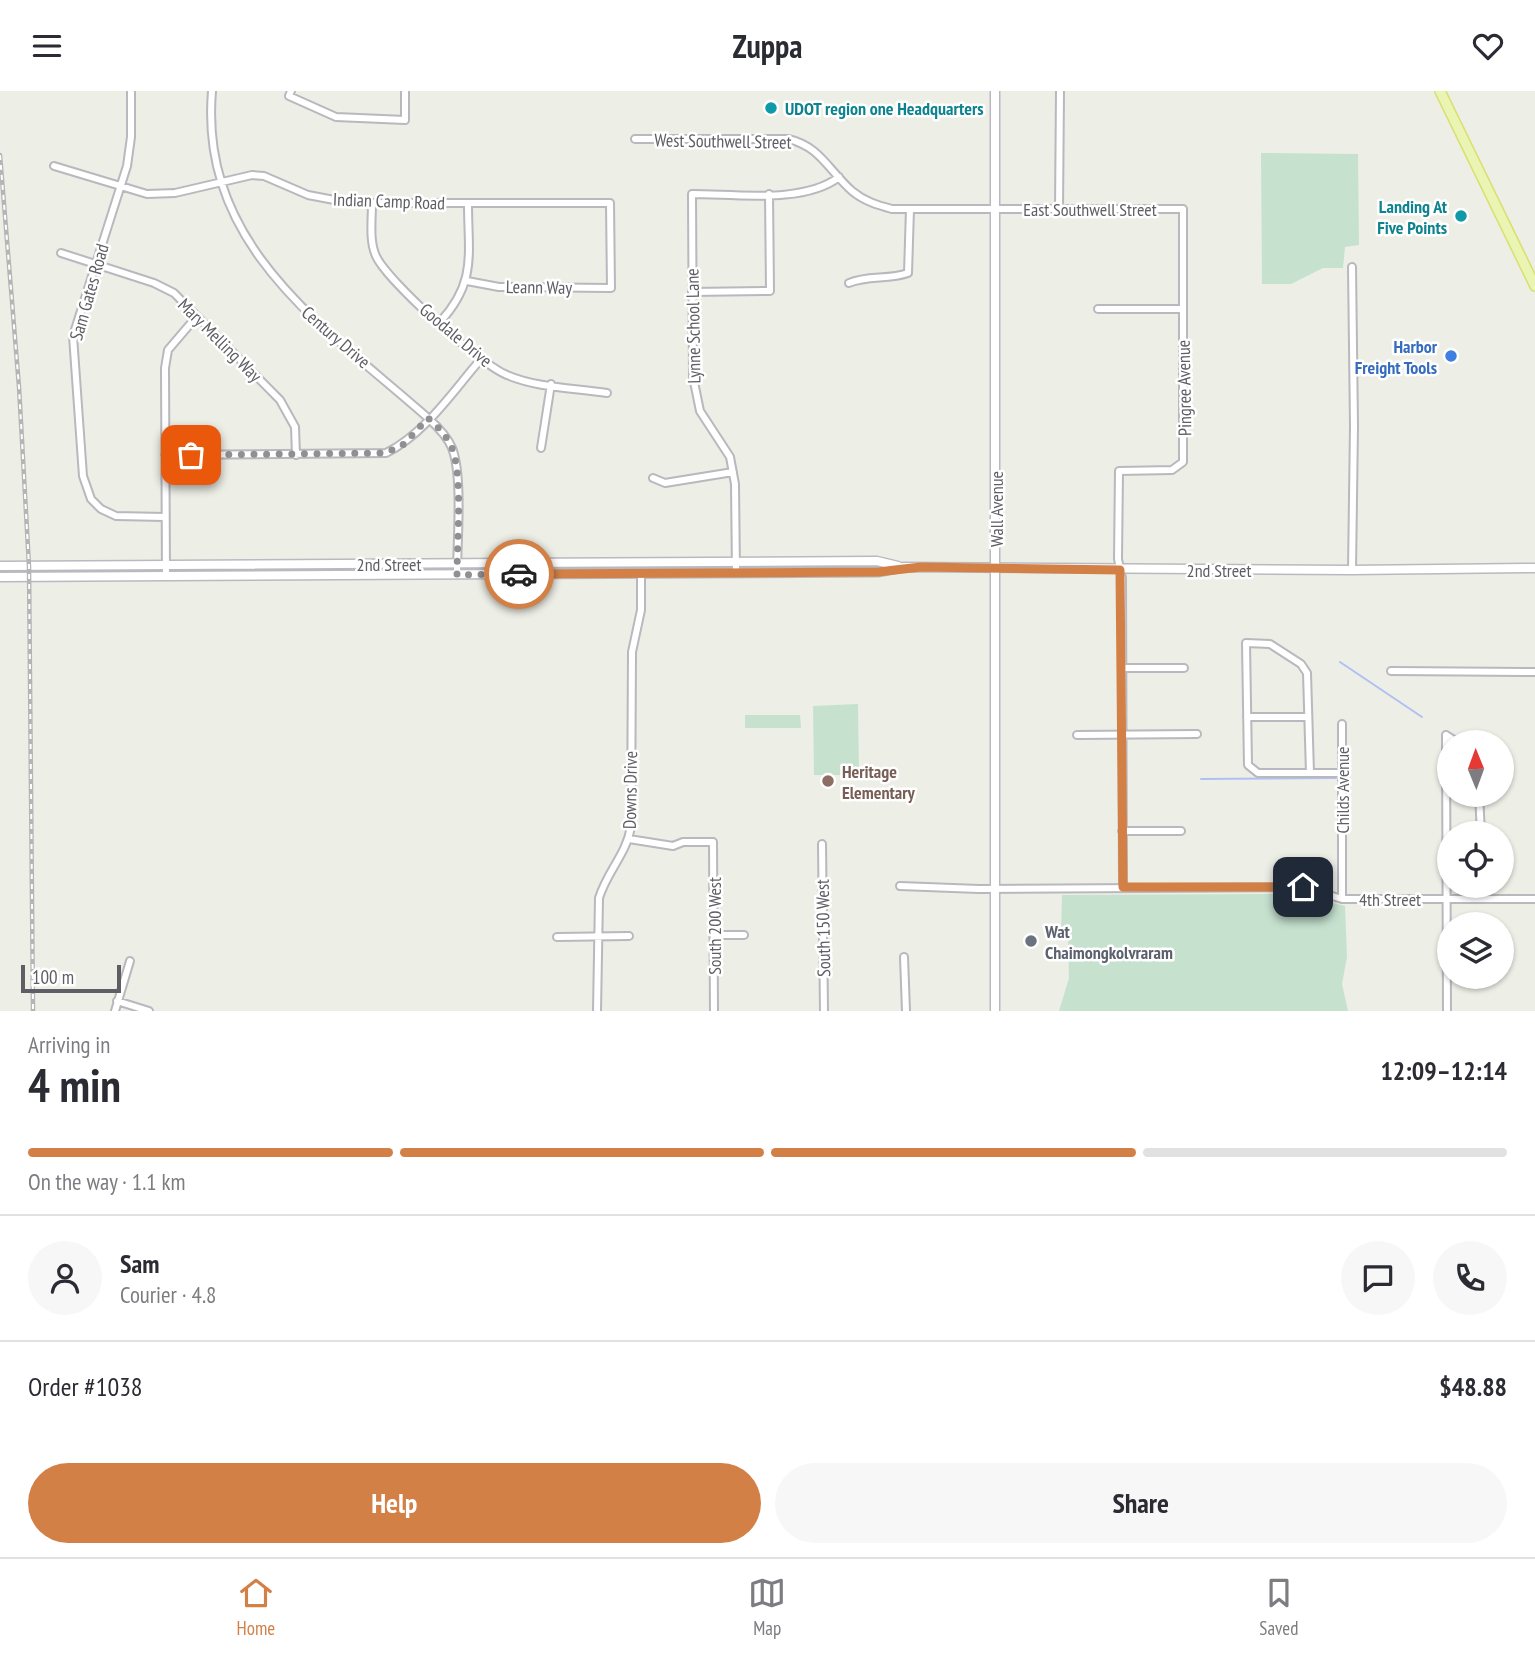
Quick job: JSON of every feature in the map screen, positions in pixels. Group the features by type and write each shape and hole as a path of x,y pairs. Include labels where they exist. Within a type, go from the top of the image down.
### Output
{"main road":[{"name":"Wall Avenue","path":"995,91 995,1011"},
{"path":"1440,91 1535,286"},
{"name":"2nd Street","path":"0,566 877,561 904,567"},
{"name":"2nd Street","path":"0,577 878,572 904,567 1120,570 1535,568"}],"street":[{"name":"Sam Gates Road","path":"131,91 130,152 72,349 85,487 91,499 101,509 116,516 165,517"},
{"name":"Century Drive","path":"212,91 214,150 221,181 237,225 251,248 282,288 442,431 452,448 456,467 457,575"},
{"path":"290,93 336,117 405,120 405,91"},
{"path":"1059,210 1060,91"},
{"name":"West Southwell Street","path":"635,139 788,139 815,149 839,177 870,203 892,209 996,209"},
{"name":"Indian Camp Road","path":"54,166 120,188 162,194 240,176 264,176 328,200 372,203 610,204 611,288"},
{"path":"692,292 769,291 769,194 807,194 827,186 839,177"},
{"name":"Lynne School Lane","path":"736,573 733,472 730,457 705,419 695,394 692,194 769,194"},
{"name":"Goodale Drive","path":"372,203 372,241 380,264 395,283 481,359 506,375 607,393"},
{"path":"440,322 461,297 467,281 468,204"},
{"path":"849,283 862,278 896,277 908,273 910,209"},
{"name":"East Southwell Street","path":"996,209 1183,209"},
{"name":"Pingree Avenue","path":"1123,887 1123,668 1119,471 1172,470 1183,462 1183,209"},
{"name":"Mary Melling Way","path":"61,253 164,288 197,316 285,407 295,427 296,455"},
{"path":"1352,267 1352,570"},
{"name":"Leann Way","path":"467,281 499,287 611,288"},
{"path":"1098,309 1182,309"},
{"path":"166,576 165,383 168,350 197,316"},
{"path":"165,455 386,453 404,444 481,359"},
{"path":"541,448 551,384"},
{"path":"653,478 665,483 733,472"},
{"name":"Downs Drive","path":"597,1011 597,912 602,886 621,859 629,839 632,652 641,610 641,563"},
{"path":"1310,772 1307,673 1301,664 1270,644 1246,643 1248,765 1258,773 1342,773"},
{"path":"1123,668 1184,668"},
{"path":"1391,671 1535,672"},
{"path":"1247,717 1308,717"},
{"name":"Childs Avenue","path":"1342,724 1342,899"},
{"path":"1077,735 1197,734"},
{"path":"1122,831 1181,831"},
{"name":"South 200 West","path":"629,839 673,846 683,842 713,842 714,1011"},
{"name":"South 150 West","path":"822,845 824,1011"},
{"name":"4th Street","path":"900,886 995,889 1303,887 1342,899 1535,899"},
{"path":"1446,898 1447,1011"},
{"path":"714,935 744,935"},
{"path":"557,937 629,936"},
{"path":"904,957 906,1011"},
{"path":"115,1011 130,961"},
{"path":"117,1001 149,1011"}],"green space":[{"path":"1261,153 1358,154 1359,245 1345,247 1343,268 1323,268 1291,284 1262,284"},
{"path":"858,704 859,775 814,775 813,706"},
{"path":"745,715 800,715 801,728 745,728"},
{"path":"1297,894 1345,906 1347,957 1342,984 1348,1011 1059,1011 1069,978 1068,938 1061,937 1062,895"}],"waterway":[{"path":"1340,662 1422,717"},
{"path":"1201,779 1336,778"}],"railway":[{"path":"0,155 19,387 29,566 33,1011"}],"way so far":[{"path":"191,455 386,453 404,444 428,418 442,431 452,448 456,467 457,575 519,574"}],"place":[{"name":"UDOT region one Headquarters","path":"771,108"},
{"name":"Landing At Five Points","path":"1461,216"},
{"name":"Harbor Freight Tools","path":"1451,356"},
{"name":"Heritage Elementary","path":"828,781"},
{"name":"Wat Chaimongkolvraram","path":"1031,941"}],"route":[{"path":"519,574 878,572 904,567 1120,570 1123,887 1303,887"}]}
